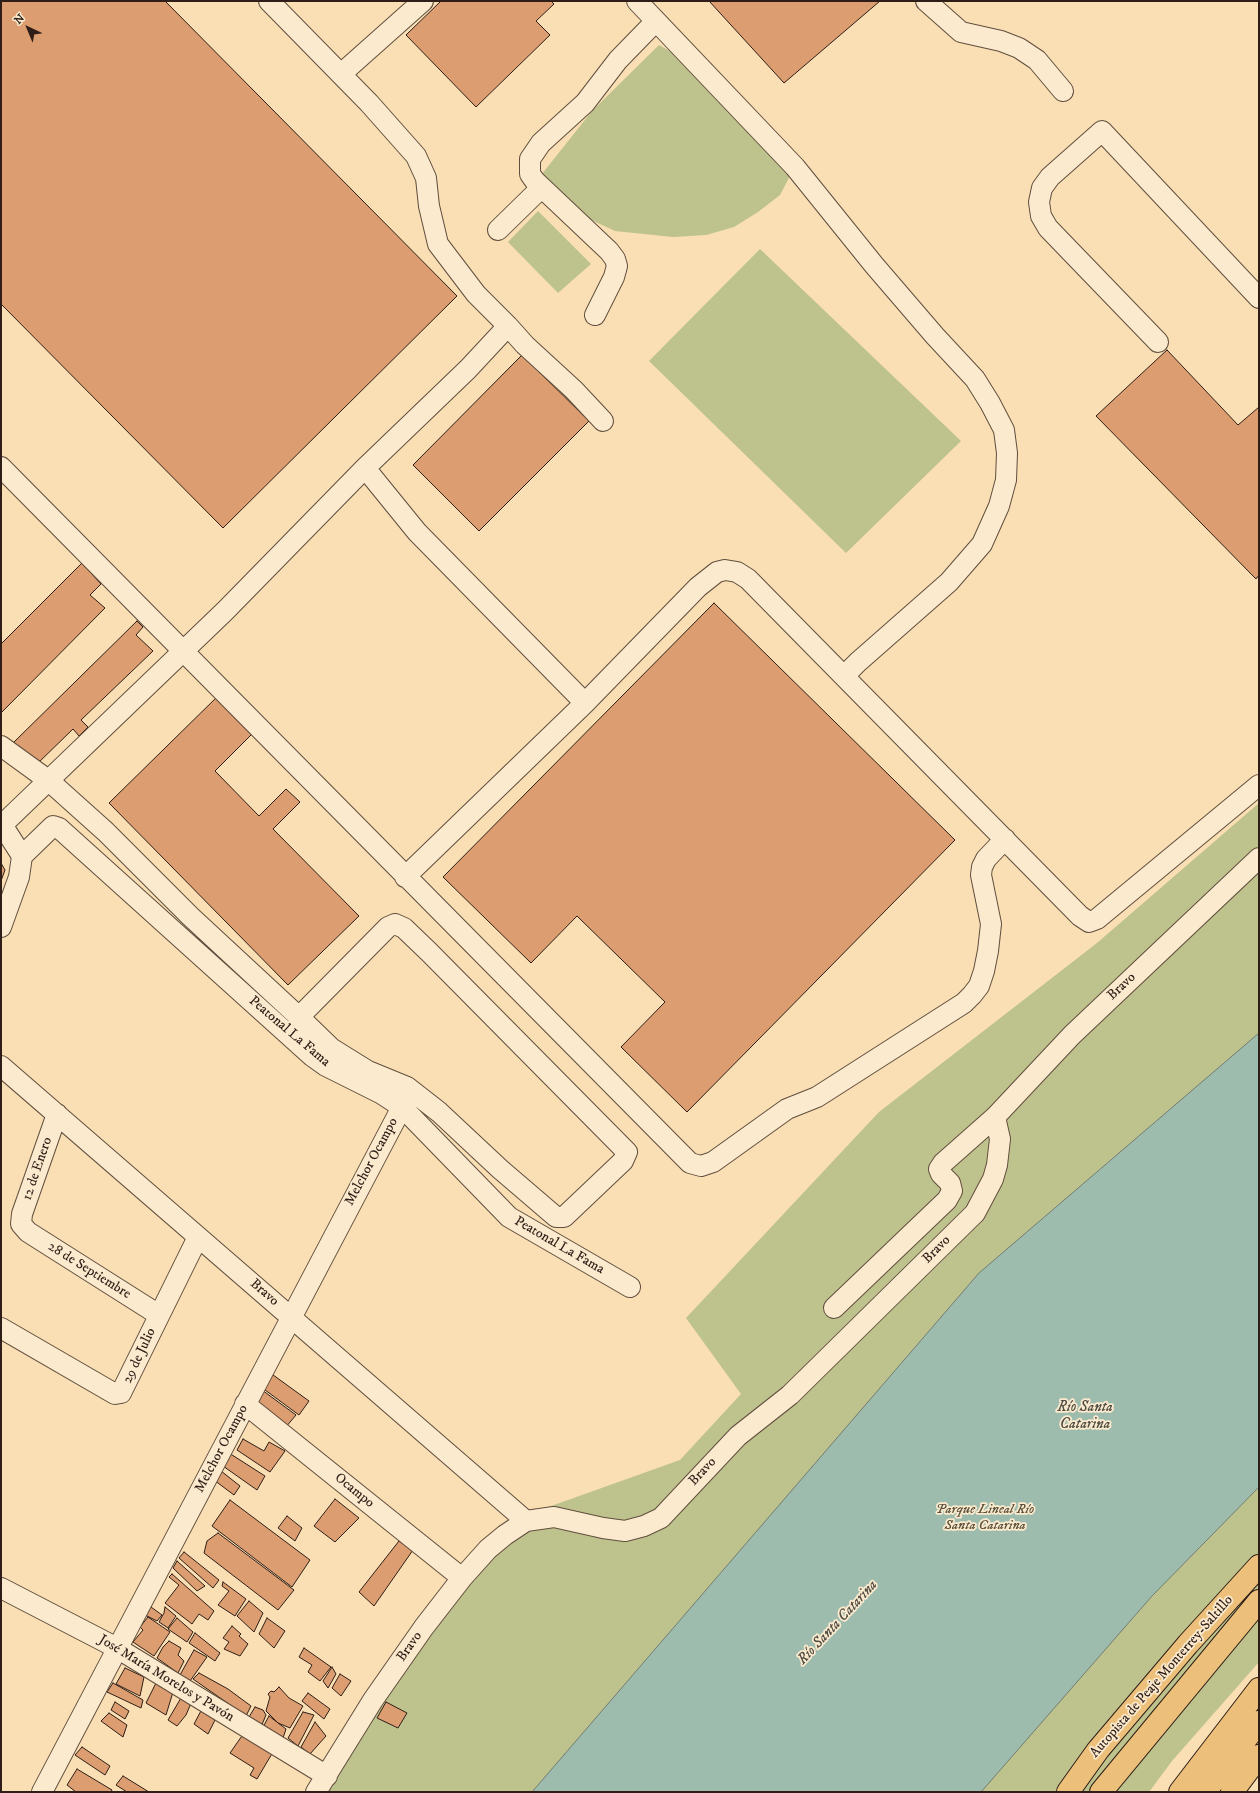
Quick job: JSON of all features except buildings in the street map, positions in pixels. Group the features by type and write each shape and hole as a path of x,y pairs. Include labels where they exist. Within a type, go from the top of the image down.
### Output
{"main road":[{"name":"Autopista de Peaje Monterrey-Saltillo","path":"1068,1792 1098,1750 1259,1566"},
{"name":"Autopista de Peaje Monterrey-Saltillo","path":"1101,1792 1259,1601"},
{"path":"1180,1792 1259,1689"},
{"path":"1205,1792 1259,1722"},
{"path":"1232,1792 1259,1756"}],"street":[{"path":"270,1 341,74 416,156 426,178 428,206 438,244 476,294 525,345 574,390 602,421"},
{"path":"341,74 423,1"},
{"path":"637,1 795,167 874,265 934,336 975,379 1004,430 1008,453 1006,480 999,506 982,544 949,582 844,676"},
{"path":"926,1 961,32 1001,41 1019,48 1037,60 1063,91"},
{"path":"595,315 614,277 617,266 609,251 541,188 530,174 530,159 542,144 585,102 618,60 656,21"},
{"path":"1158,342 1048,228 1041,216 1039,202 1042,188 1050,177 1102,131 1259,298"},
{"path":"498,230 541,188"},
{"path":"1,927 19,877 22,856 2,824 183,651 365,468 468,369 508,326"},
{"path":"1,467 680,1155 690,1163 701,1166 713,1162 787,1109 817,1097 964,1003 979,986 988,951 990,924 981,875 982,867 986,859 1005,839"},
{"path":"365,468 417,532 585,703"},
{"path":"405,877 585,703 698,587 718,572 725,570 737,572 748,578 1080,916 1089,922 1093,922 1259,785"},
{"path":"1,746 48,780 120,846 190,916 331,1048 368,1071 407,1086 470,1140 500,1169 558,1218 566,1216 618,1166 627,1155 625,1149 404,928 395,924 388,927 299,1017"},
{"name":"Peatonal La Fama","path":"22,856 53,826 59,828 312,1056 326,1066 382,1094 402,1107 511,1218 630,1287"},
{"name":"Bravo","path":"321,1784 373,1700 424,1627 462,1578 488,1549 526,1521 554,1517 603,1528 625,1531 644,1526 661,1518 738,1436 790,1395 975,1213 990,1184 997,1166 1000,1138 995,1117 1072,1035 1259,858"},
{"name":"Bravo","path":"1,1066 526,1521"},
{"name":"Melchor Ocampo","path":"42,1792 402,1107"},
{"name":"12 de Enero","path":"21,1224 22,1214 57,1114"},
{"path":"834,1308 947,1200 952,1191 950,1183 941,1174 939,1169 943,1163 995,1117"},
{"name":"28 de Septiembre","path":"21,1224 28,1232 159,1315"},
{"name":"29 de Julio","path":"1,1328 117,1395 123,1392 198,1237"},
{"name":"Ocampo","path":"245,1404 462,1578"},
{"name":"José María Morelos y Pavón","path":"1,1588 117,1648 321,1784"}],"green space":[{"path":"659,45 686,60 791,174 780,195 758,212 734,227 706,235 673,237 615,231 585,217 538,179 592,111"},
{"path":"538,211 591,264 558,293 508,242"},
{"path":"760,249 961,441 846,553 649,361"},
{"name":"Parque Lineal Río Santa Catarina","path":"1259,803 1259,1662 1172,1761 1149,1792 326,1792 436,1622 526,1515 680,1460 741,1394 686,1318 879,1112 1097,943"}],"water":[{"name":"Río Santa Catarina","path":"1259,1033 1259,1487 1152,1596 981,1792 532,1792 979,1273"}]}
